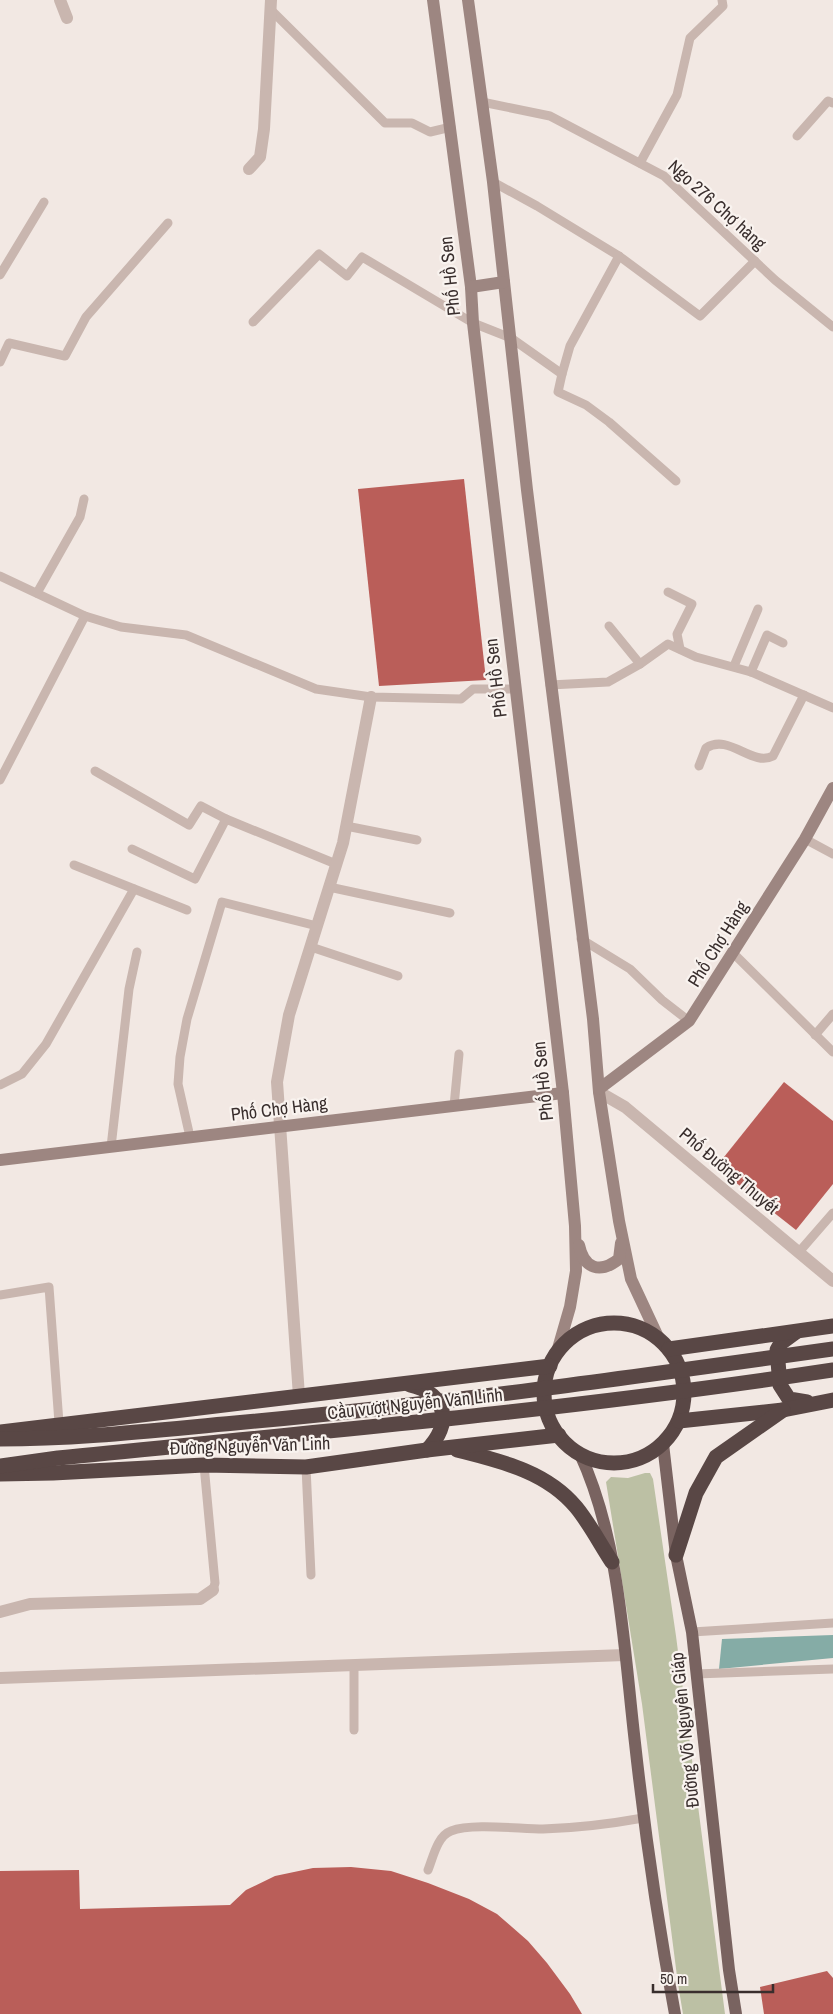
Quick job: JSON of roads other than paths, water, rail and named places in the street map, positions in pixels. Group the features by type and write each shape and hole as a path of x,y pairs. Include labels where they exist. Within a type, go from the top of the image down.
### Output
{"highway":[{"path":"623,1323 643,1329 664,1344 679,1365 684,1384 684,1402 679,1421 663,1444 647,1454 630,1461 611,1462 593,1459 580,1454 559,1435 550,1419 545,1402 545,1384 550,1366 557,1352 568,1340 585,1329 604,1324 623,1323"},
{"path":"664,1344 833,1326"},
{"path":"797,1331 781,1343 777,1350 780,1385 789,1399 813,1404"},
{"name":"Cầu vượt Nguyễn Văn Linh","path":"0,1439 54,1439 300,1417 501,1394 833,1349"},
{"path":"0,1432 59,1423 409,1384 550,1366"},
{"name":"Cầu vượt Nguyễn Văn Linh","path":"0,1466 58,1458 527,1411 709,1389 833,1370"},
{"path":"409,1384 424,1388 436,1398 443,1412 443,1426 438,1439 427,1450"},
{"path":"679,1421 783,1410 833,1400"},
{"path":"676,1555 696,1493 716,1457 783,1410"},
{"name":"Đường Nguyễn Văn Linh","path":"0,1474 204,1465 306,1467 427,1450 559,1435"},
{"path":"448,1448 511,1464 546,1481 576,1507 612,1562"}],"main road":[{"name":"Phố Hồ Sen","path":"434,0 471,287 473,323 562,1093 575,1226 576,1271 570,1307 557,1352"},
{"path":"468,0 493,182 550,685 581,939 593,1018 599,1090 619,1221 631,1279 664,1344"},
{"path":"471,287 504,282"},
{"name":"Phố Chợ Hàng","path":"599,1090 688,1022 805,838 833,788"},
{"name":"Phố Chợ Hàng","path":"0,1160 562,1093"},
{"path":"575,1226 584,1261 600,1268 610,1266 619,1259 621,1251 619,1221"},
{"name":"Đường Võ Nguyên Giáp","path":"663,1444 676,1555 692,1632 736,2014"},
{"path":"580,1454 592,1479 612,1562 625,1655 643,1818 675,2014"}],"street":[{"path":"60,0 67,18"},
{"path":"249,169 260,157 264,129 270,5"},
{"path":"299,1396 277,1082 289,1014 311,947 346,826 371,697"},
{"name":"Phố Đường Thuyết","path":"599,1090 625,1108 833,1280"},
{"path":"0,1612 30,1604 200,1599 213,1590"},
{"path":"0,1678 625,1655"}],"lane":[{"path":"640,163 677,95 690,38 723,6 722,0"},
{"path":"270,5 385,123 412,123 430,132 451,127"},
{"path":"797,136 828,101 833,103"},
{"name":"Ngo 276 Chợ hàng","path":"482,102 550,116 664,176 755,261 833,327"},
{"path":"493,182 619,256 700,316 755,261"},
{"path":"0,275 44,202"},
{"path":"0,362 9,343 65,356 86,317 168,223"},
{"path":"253,322 319,254 347,276 362,257 473,323 511,338 562,374"},
{"path":"619,256 570,346 558,392 586,405 601,416 676,481"},
{"path":"37,594 80,517 84,500"},
{"path":"0,576 85,616 121,627 186,635 316,689 371,697 461,699 473,688 515,688"},
{"path":"668,592 692,604 677,634 680,650"},
{"path":"734,666 758,609"},
{"path":"0,780 85,616"},
{"path":"609,626 640,664"},
{"path":"751,672 767,635 783,643"},
{"path":"550,685 608,682 640,664 668,644 696,657 751,672 833,708"},
{"path":"698,766 706,748 717,744 735,747 767,759 773,756 804,695"},
{"path":"94,771 189,825 201,806 226,819 336,864"},
{"path":"132,849 195,879 226,819"},
{"path":"346,826 417,840"},
{"path":"805,838 833,854"},
{"path":"74,864 187,910"},
{"path":"329,887 450,913"},
{"path":"0,1085 22,1074 46,1044 134,889"},
{"path":"190,1137 178,1084 180,1057 187,1019 222,902 317,926"},
{"path":"581,939 630,969 688,1022"},
{"path":"311,947 398,976"},
{"path":"111,1147 130,989 137,952"},
{"path":"732,952 833,1052"},
{"path":"815,1035 833,1014"},
{"path":"454,1106 459,1054"},
{"path":"799,1252 833,1213"},
{"path":"0,1295 49,1288 59,1423"},
{"path":"204,1465 215,1583 213,1590"},
{"path":"306,1467 311,1575"},
{"path":"692,1632 833,1624"},
{"path":"354,1665 354,1730"},
{"path":"696,1674 833,1669"},
{"path":"428,1870 440,1840 450,1831 472,1828 604,1826 643,1818"}],"water":[{"path":"833,1635 833,1658 719,1669 722,1639"}]}
